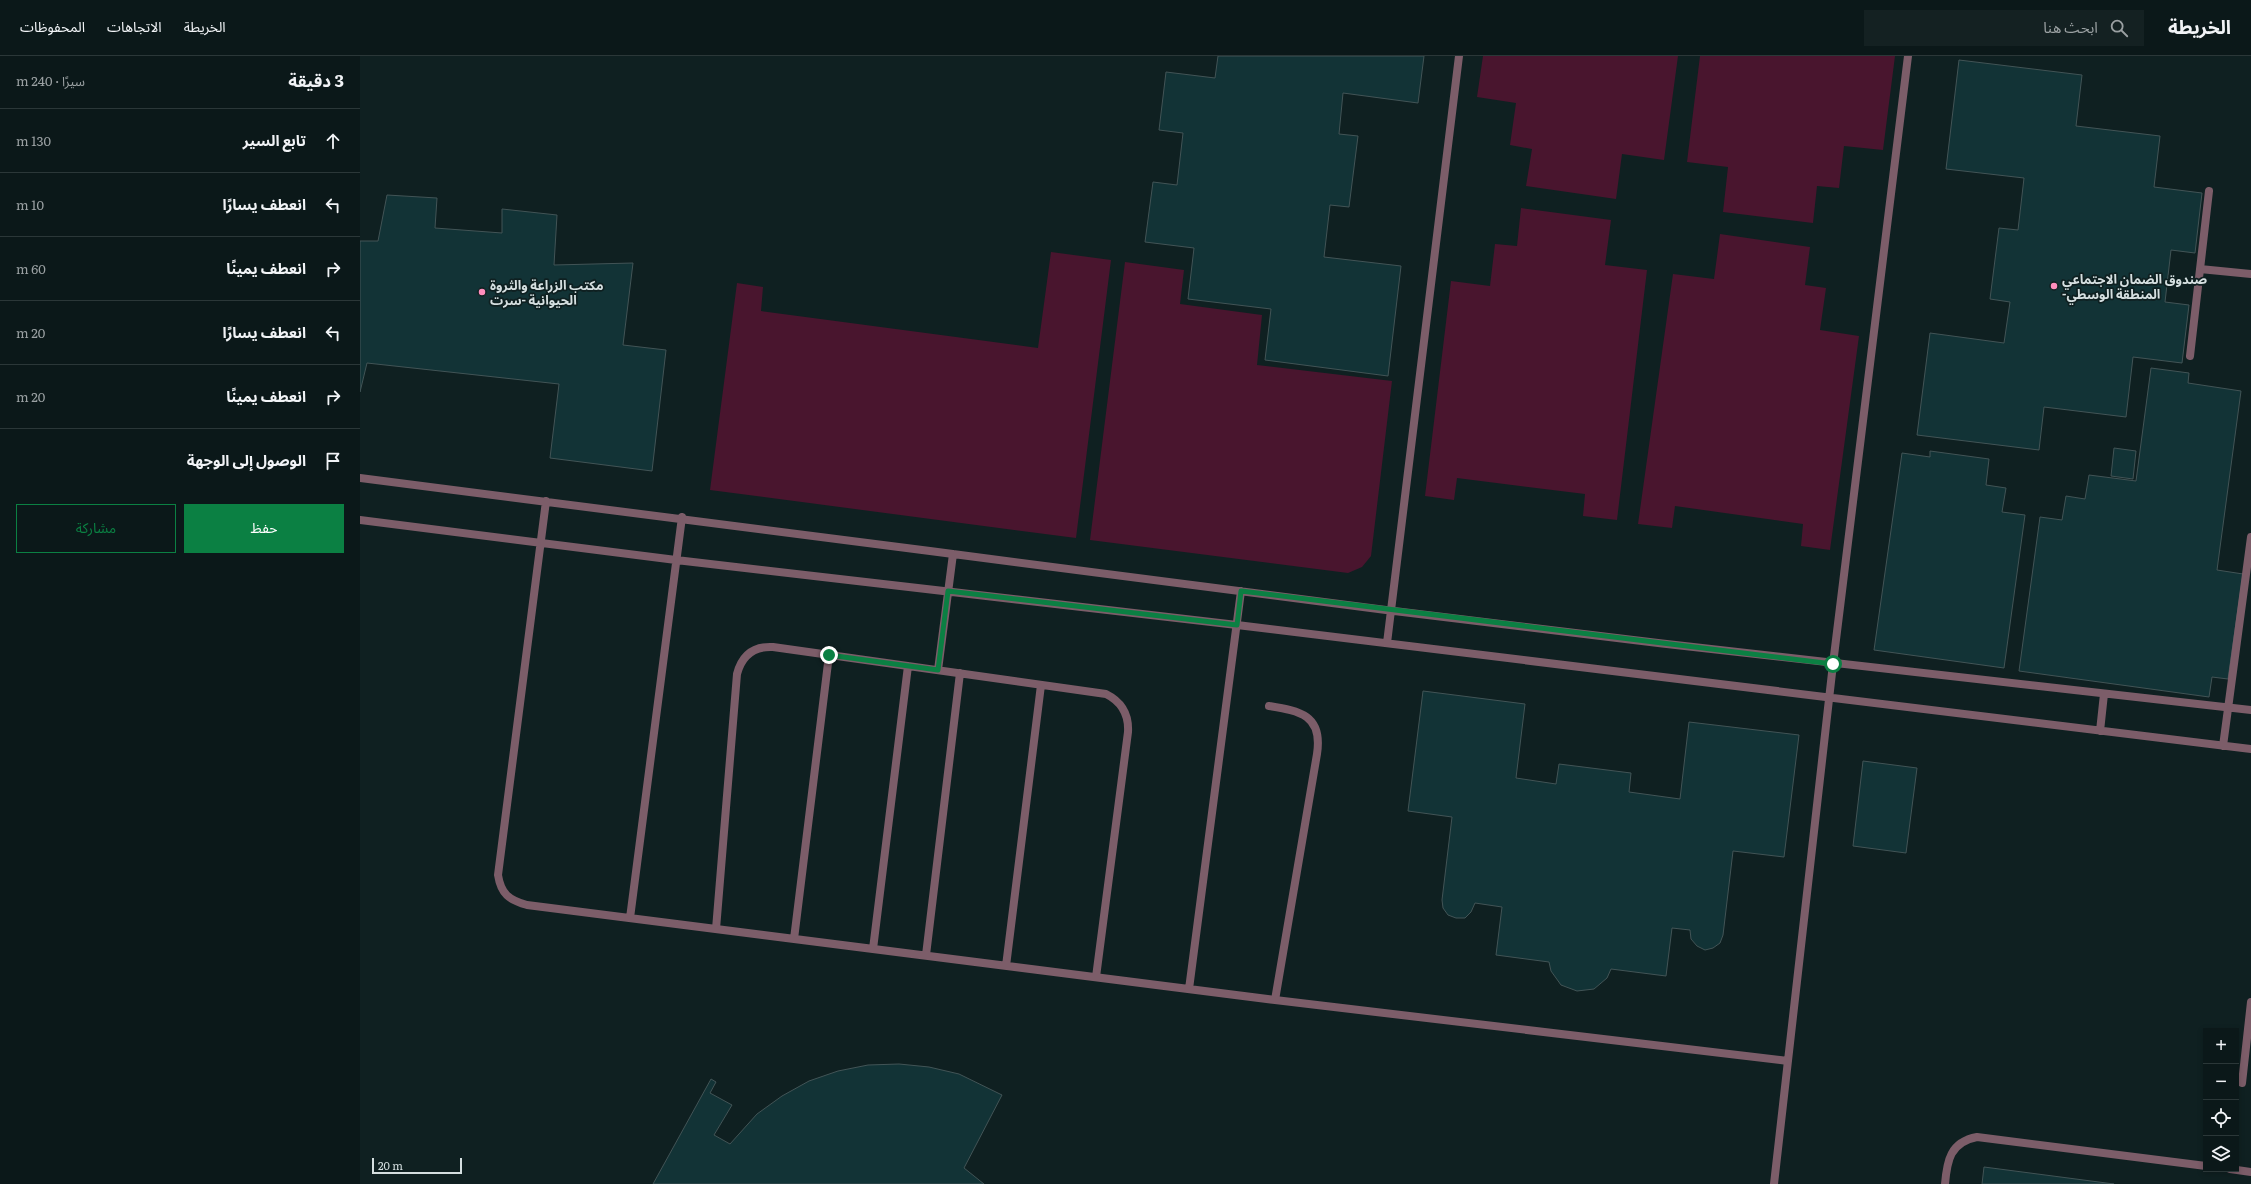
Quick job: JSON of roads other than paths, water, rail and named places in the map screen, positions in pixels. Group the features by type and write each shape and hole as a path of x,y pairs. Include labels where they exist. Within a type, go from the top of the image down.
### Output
{"lane":[{"path":"1387,643 1459,56"},
{"path":"1774,1184 1833,664 1908,56"},
{"path":"2190,356 2209,191"},
{"path":"2200,269 2251,274"},
{"path":"360,478 682,517 953,554 1390,610 1833,664 2251,710"},
{"path":"546,500 498,875 500,887 505,896 515,902 527,905 1275,1000 1788,1061"},
{"path":"630,918 682,517"},
{"path":"360,520 676,560 1237,625 1829,699 2251,749"},
{"path":"2223,746 2251,537"},
{"path":"938,670 953,554"},
{"path":"1189,989 1241,591"},
{"path":"716,929 737,674 739,664 753,650 763,646 1106,694 1121,705 1128,723 1096,977"},
{"path":"794,939 829,655"},
{"path":"873,949 908,666"},
{"path":"926,955 960,673"},
{"path":"1006,966 1041,685"},
{"path":"2100,731 2104,694"},
{"path":"1269,706 1300,712 1309,718 1318,734 1317,754 1275,1000"},
{"path":"2242,1083 2251,1002"},
{"path":"1945,1184 1950,1154 1961,1142 1977,1137 2203,1166"},
{"path":"2239,1170 2251,1172"}],"place":[{"name":"صندوق الضمان الاجتماعي -المنطقة الوسطي","path":"2054,286"},
{"name":"مكتب الزراعة والثروة الحيوانية -سرت","path":"482,292"}]}
